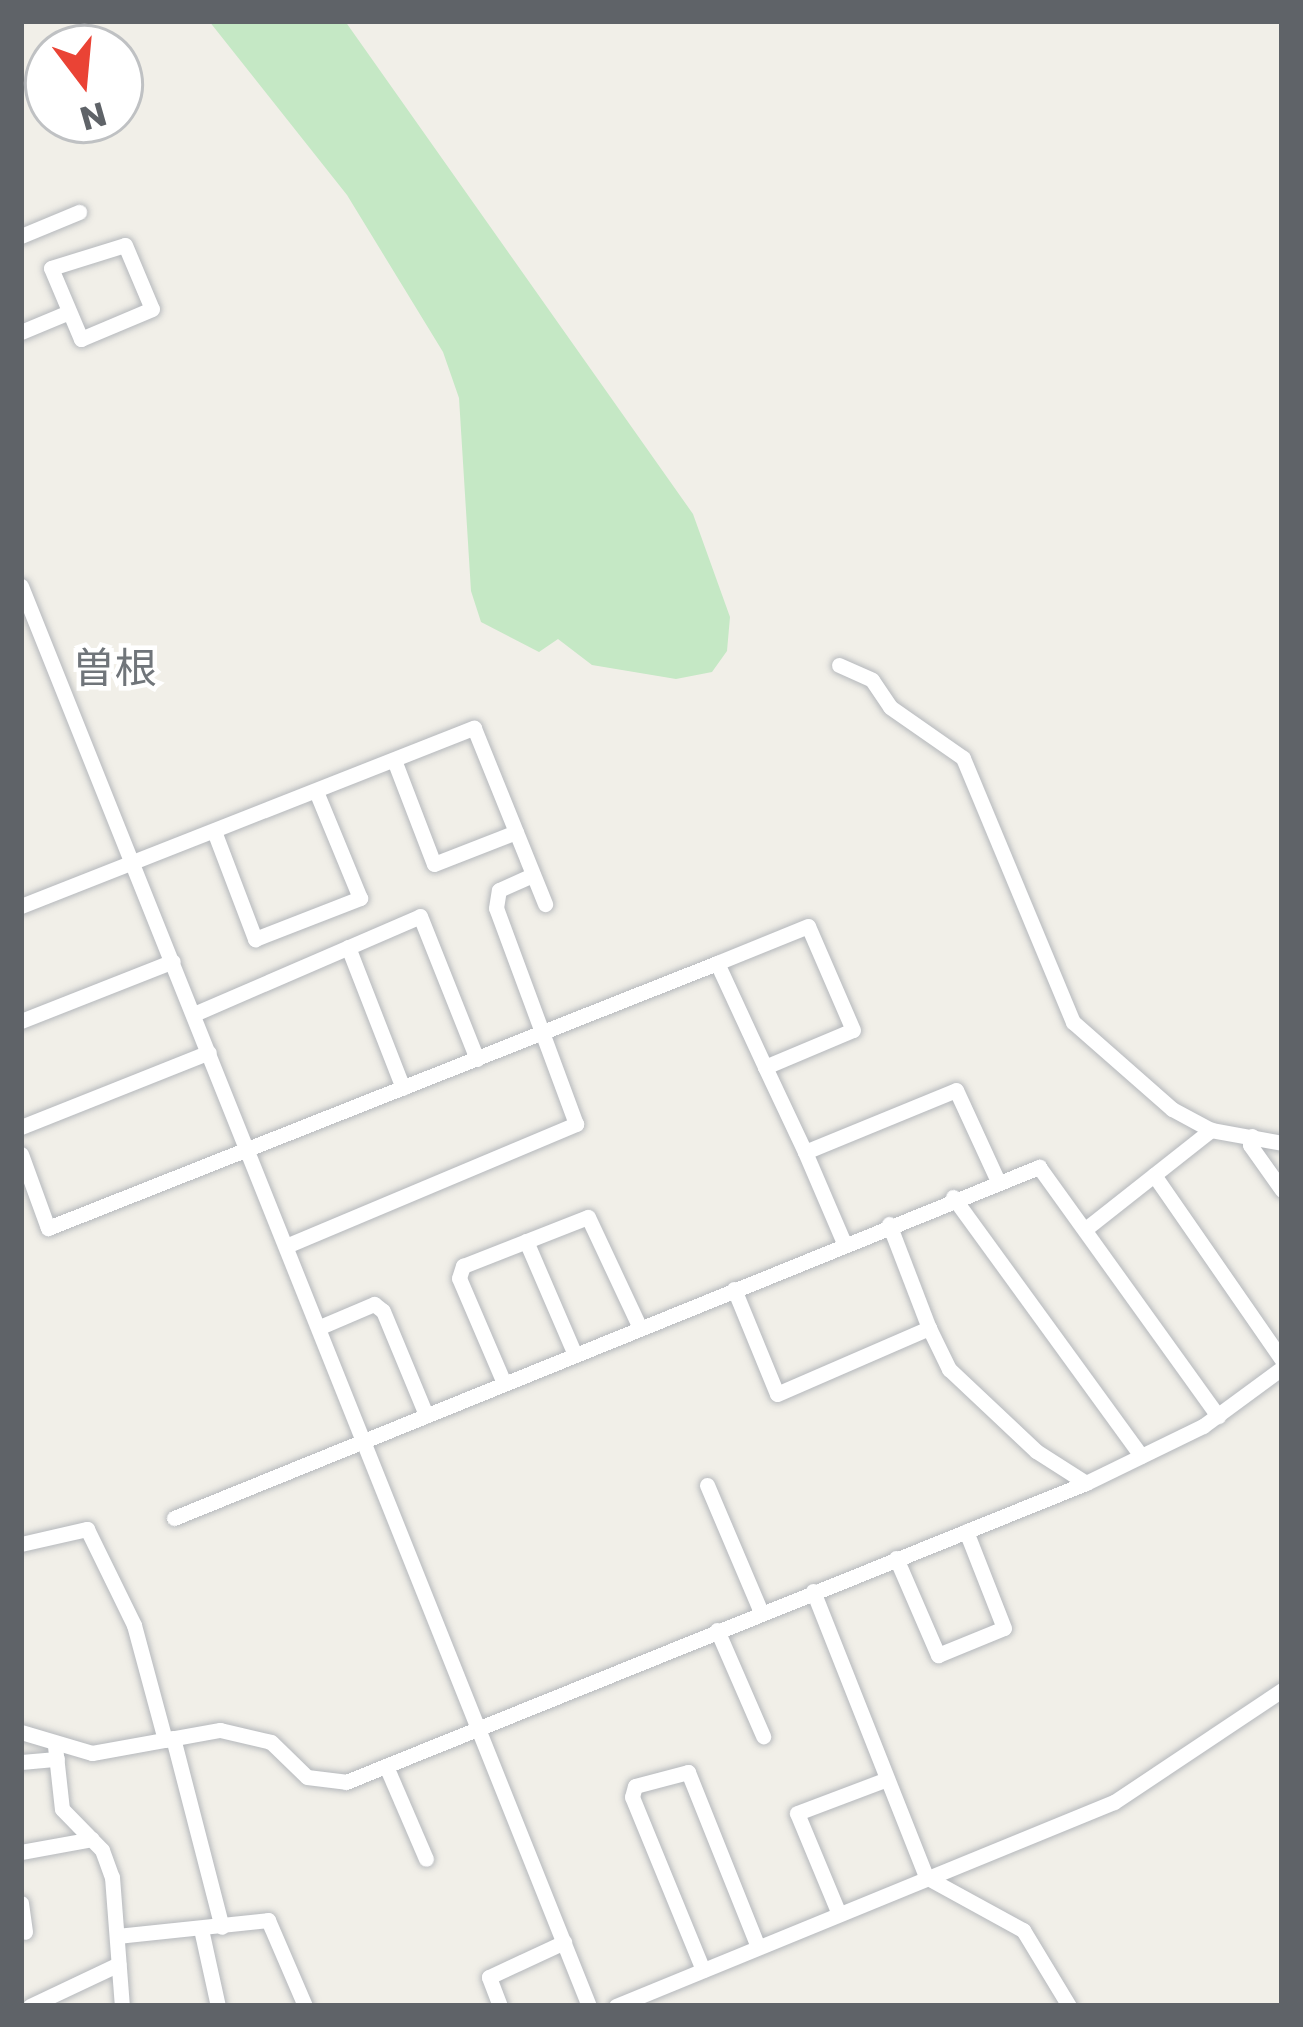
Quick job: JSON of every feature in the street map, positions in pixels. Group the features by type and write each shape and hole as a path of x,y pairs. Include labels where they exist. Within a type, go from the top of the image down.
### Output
{"street":[{"path":"21,236 79,212"},
{"path":"125,245 152,309 81,339 69,312 51,268 125,245"},
{"path":"21,332 69,312"},
{"path":"21,586 589,2006"},
{"path":"839,665 872,680 890,707 963,758 1072,1022 1147,1092 1211,1130 1282,1143"},
{"path":"21,906 474,728 545,904"},
{"path":"394,760 434,864 516,832"},
{"path":"214,831 255,939 360,898 316,790"},
{"path":"286,1246 577,1124 496,908 499,890 533,875"},
{"path":"194,1014 420,916 477,1060"},
{"path":"21,1154 48,1228 808,926 853,1030 765,1067"},
{"path":"348,947 403,1088"},
{"path":"21,1021 172,961"},
{"path":"717,963 844,1243"},
{"path":"21,1127 209,1052"},
{"path":"805,1152 956,1090 997,1179"},
{"path":"1088,1227 1211,1130"},
{"path":"1252,1136 1250,1145 1282,1190"},
{"path":"174,1518 997,1179 1039,1167 1048,1172 1088,1227 1218,1417"},
{"path":"21,1762 56,1752 92,1754 220,1730 271,1742 307,1777 346,1782 1086,1483 1218,1417 1282,1364 1154,1175"},
{"path":"953,1197 1141,1456"},
{"path":"504,1383 459,1278 463,1266 588,1217 640,1328"},
{"path":"889,1224 949,1369 1036,1451 1086,1483"},
{"path":"526,1241 574,1354"},
{"path":"734,1289 777,1394 929,1328"},
{"path":"320,1327 374,1304 383,1311 426,1415"},
{"path":"707,1485 760,1612"},
{"path":"21,1544 87,1529 134,1625 223,1927"},
{"path":"896,1558 938,1655 1004,1628 966,1531"},
{"path":"813,1591 926,1877 1023,1930 1069,2006"},
{"path":"718,1630 763,1736"},
{"path":"616,2006 1114,1802 1282,1690"},
{"path":"21,1732 56,1752"},
{"path":"56,1752 62,1809 92,1839 112,1877 122,2006"},
{"path":"386,1766 426,1859"},
{"path":"703,1970 632,1797 635,1786 688,1772 758,1947"},
{"path":"839,1914 797,1813 887,1779"},
{"path":"21,1852 92,1839"},
{"path":"21,1904 25,1932"},
{"path":"117,1936 268,1920 305,2006"},
{"path":"201,1929 218,2006"},
{"path":"500,2006 489,1977 564,1942"},
{"path":"29,2006 119,1964"}],"green space":[{"path":"209,21 345,21 693,514 730,617 727,651 712,672 676,679 592,665 558,639 539,652 481,622 471,591 459,398 443,352 347,195"}],"district":[{"name":"曽根","path":"115,669"}]}
